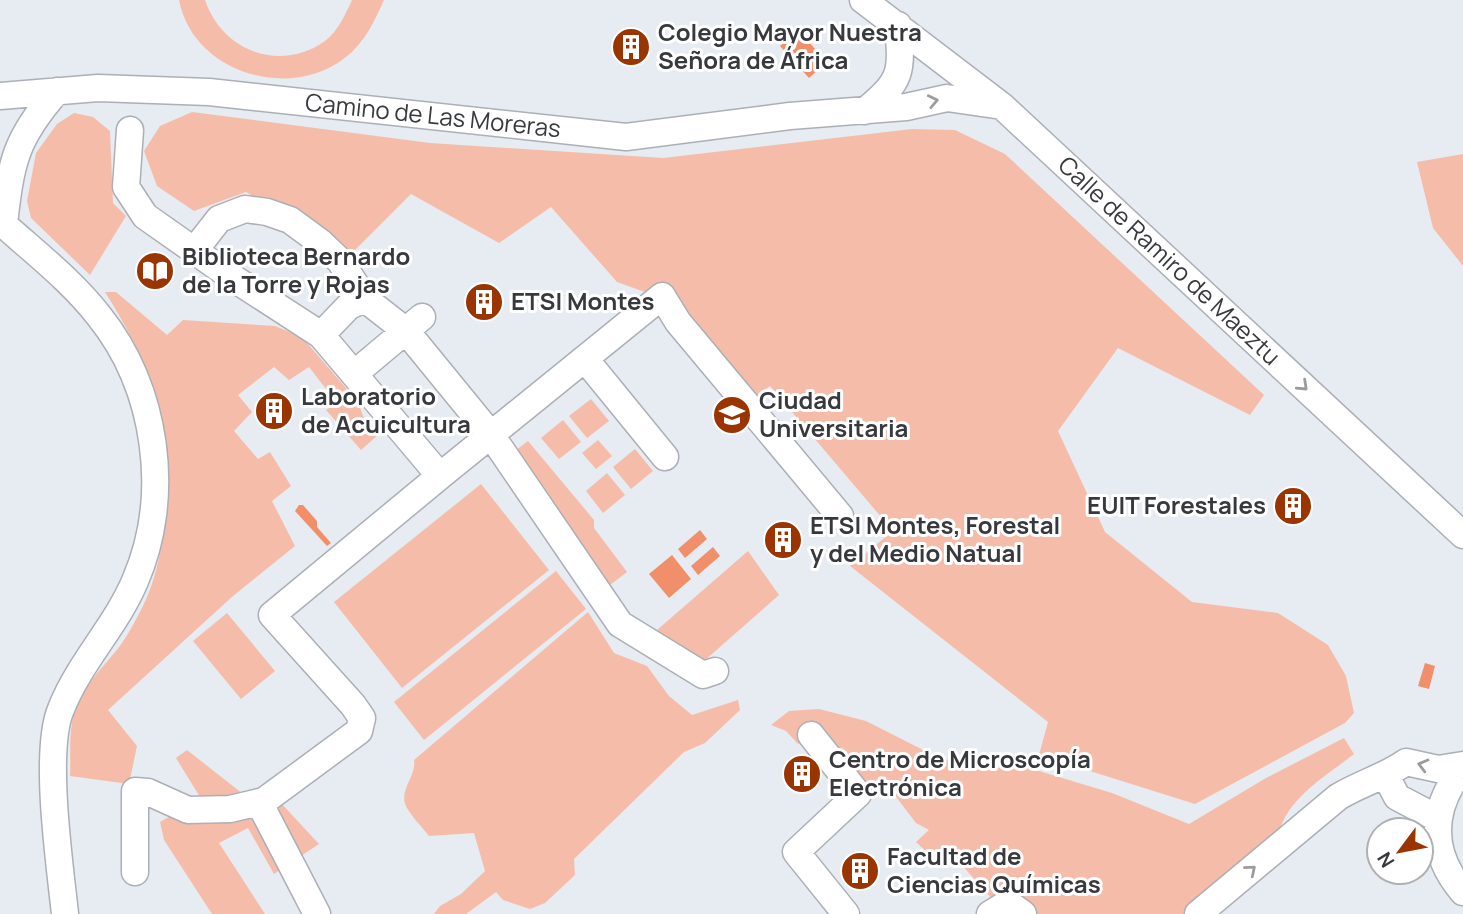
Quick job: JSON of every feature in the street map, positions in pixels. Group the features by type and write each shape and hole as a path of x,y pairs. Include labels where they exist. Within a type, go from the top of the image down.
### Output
{"street":[{"name":"Calle de Ramiro de Maeztu","path":"863,0 1002,106 1463,534"},
{"path":"865,111 898,78 901,56 898,25"},
{"name":"Camino de Las Moreras","path":"0,96 98,88 209,92 626,137 789,116 865,111 947,98 1002,106"},
{"path":"57,91 20,140 2,222 65,278 100,316 119,345 145,407 156,456 148,547 115,622 60,710 55,765 56,825 65,914"},
{"path":"130,130 128,169 157,206 162,228 321,335 440,476"},
{"path":"194,251 219,219 245,209 267,212 290,220 320,242 340,261 365,299 414,324 620,624 703,675 715,671"},
{"path":"135,872 135,791 148,792 188,810 230,809 258,802 359,731 362,718 272,615 662,296 678,322 841,516"},
{"path":"321,335 349,306 365,299"},
{"path":"354,374 414,324"},
{"path":"585,359 665,457"},
{"path":"811,735 858,794 796,852 846,914"},
{"path":"1198,914 1338,797 1359,785 1386,776 1406,762 1438,769 1463,766"},
{"path":"1463,766 1444,792 1437,818 1439,848 1463,892"},
{"path":"1386,776 1397,797 1437,818"},
{"path":"258,802 317,914"},
{"path":"990,914 1008,903 1023,914"}],"shaded area":[{"path":"179,0 205,0 213,18 239,44 254,52 272,56 308,51 325,41 337,28 352,0 384,0 364,38 346,57 323,70 298,77 272,78 247,73 223,62 203,46 188,25"},
{"path":"798,30 827,62 809,78 780,46"},
{"path":"192,112 430,143 663,158 912,129 955,130 1005,154 1264,395 1250,415 1118,348 1058,431 1105,532 1192,602 1278,613 1328,645 1346,676 1354,713 1345,723 1195,804 1039,755 1048,722 850,566 893,531 770,386 755,398 681,305 617,282 551,207 499,243 411,194 351,254 246,192 194,211 157,186 144,151 160,126"},
{"path":"74,113 93,117 110,131 113,203 126,216 90,275 31,218 27,201 36,153 57,124"},
{"path":"1463,154 1463,266 1433,228 1417,162"},
{"path":"105,292 116,292 167,335 183,320 275,326 302,337 358,402 363,416 378,435 361,450 326,410 337,403 309,367 289,380 274,367 238,395 252,412 234,431 258,459 270,452 291,486 272,501 295,546 233,596 108,710 137,746 129,784 70,776 75,711 85,690 125,639 146,600 159,557 168,490 168,459 158,402 137,348"},
{"path":"591,399 609,421 587,438 569,416"},
{"path":"563,420 581,442 559,459 541,438"},
{"path":"598,440 612,456 596,469 582,453"},
{"path":"528,441 594,520 594,528 627,572 610,585 511,454"},
{"path":"635,449 653,471 631,489 613,467"},
{"path":"607,473 625,495 603,513 586,491"},
{"path":"481,484 549,570 402,688 334,602"},
{"path":"299,505 303,505 317,521 317,527 331,543 327,546 295,511"},
{"path":"700,530 707,539 685,558 678,549"},
{"path":"713,547 720,556 698,575 691,566"},
{"path":"748,551 779,595 704,661 649,637"},
{"path":"672,555 691,579 669,598 649,574"},
{"path":"556,571 586,609 424,740 394,702"},
{"path":"588,612 614,653 647,666 669,696 692,715 738,700 740,710 705,743 684,752 574,859 575,875 545,903 530,909 503,900 496,892 466,914 434,914 440,906 461,894 485,871 474,833 429,836 407,808 404,796 413,772 414,760"},
{"path":"227,613 275,671 241,699 193,641"},
{"path":"1425,663 1435,666 1429,689 1418,686"},
{"path":"819,709 866,721 939,758 999,768 1019,765 1112,793 1189,824 1266,778 1344,738 1354,754 1300,798 1291,808 1279,832 1183,914 1033,914 992,899 952,854 935,860 916,842 929,830 916,823 884,781 867,795 811,735 798,744 786,731 771,725 789,711"},
{"path":"187,750 243,794 280,802 319,844 274,874 248,828 219,843 265,914 212,914 164,840 160,822 172,815 196,823 211,815 176,758"}],"place":[{"name":"Colegio Mayor Nuestra Señora de África","path":"631,47"},
{"name":"Biblioteca Bernardo de la Torre y Rojas","path":"155,271"},
{"name":"ETSI Montes","path":"484,302"},
{"name":"Laboratorio de Acuicultura","path":"274,411"},
{"name":"Ciudad Universitaria","path":"732,415"},
{"name":"EUIT Forestales","path":"1293,506"},
{"name":"ETSI Montes, Forestal y del Medio Natual","path":"783,540"},
{"name":"Centro de Microscopía Electrónica","path":"802,774"},
{"name":"Facultad de Ciencias Químicas","path":"860,871"}]}
